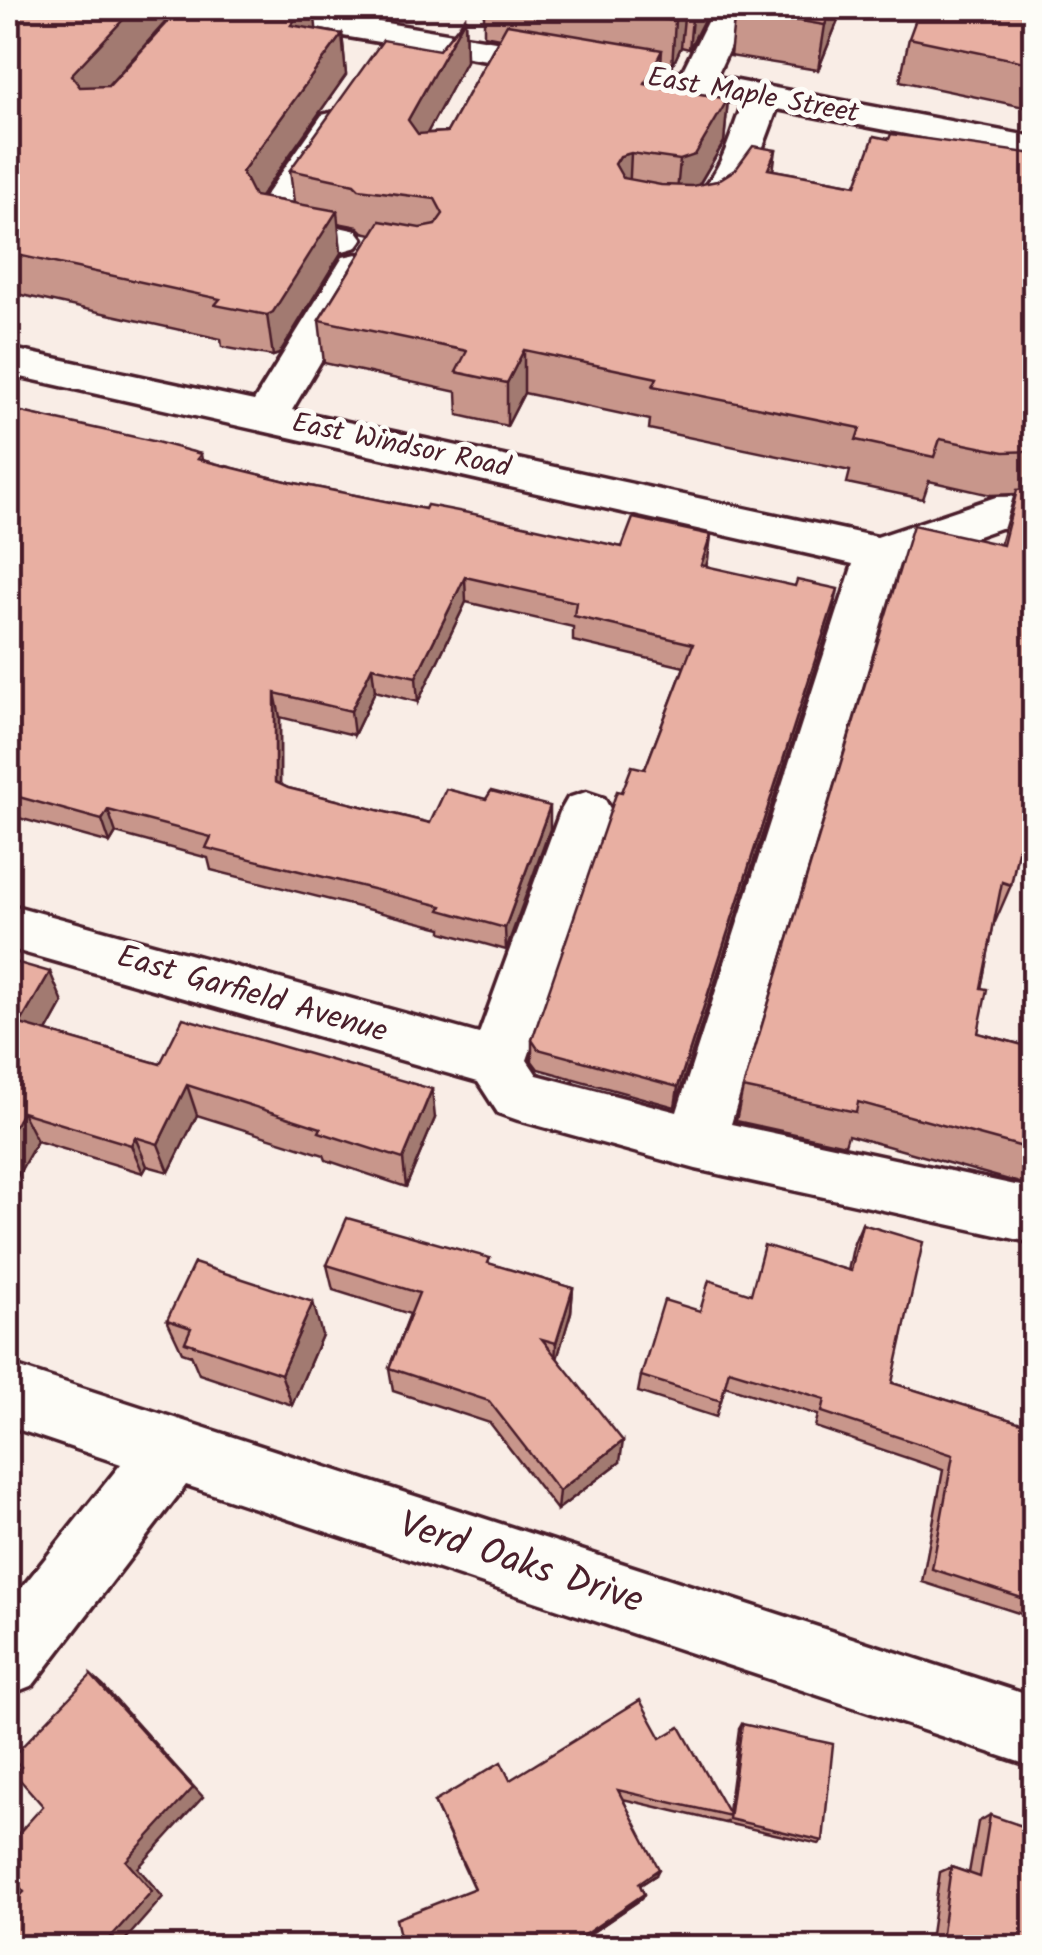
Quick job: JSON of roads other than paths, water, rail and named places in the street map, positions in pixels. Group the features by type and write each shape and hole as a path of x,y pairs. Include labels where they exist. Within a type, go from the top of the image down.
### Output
{"street":[{"name":"East Maple Street","path":"235,8 387,24 495,51 764,96 1034,148"},
{"path":"694,85 731,8"},
{"path":"343,240 275,226 270,216 364,80 387,24"},
{"path":"472,85 495,51"},
{"path":"650,212 680,217 707,210 720,195 764,96"},
{"path":"266,417 369,246 387,249"},
{"name":"East Windsor Road","path":"8,361 794,532 879,554"},
{"path":"696,1144 879,554 996,513 1034,511"},
{"path":"586,812 497,1063 518,1094 696,1144 1034,1216"},
{"name":"East Garfield Avenue","path":"8,926 497,1063"},
{"name":"Verd Oaks Drive","path":"8,1395 1034,1732"},
{"path":"8,1660 173,1450"}]}
